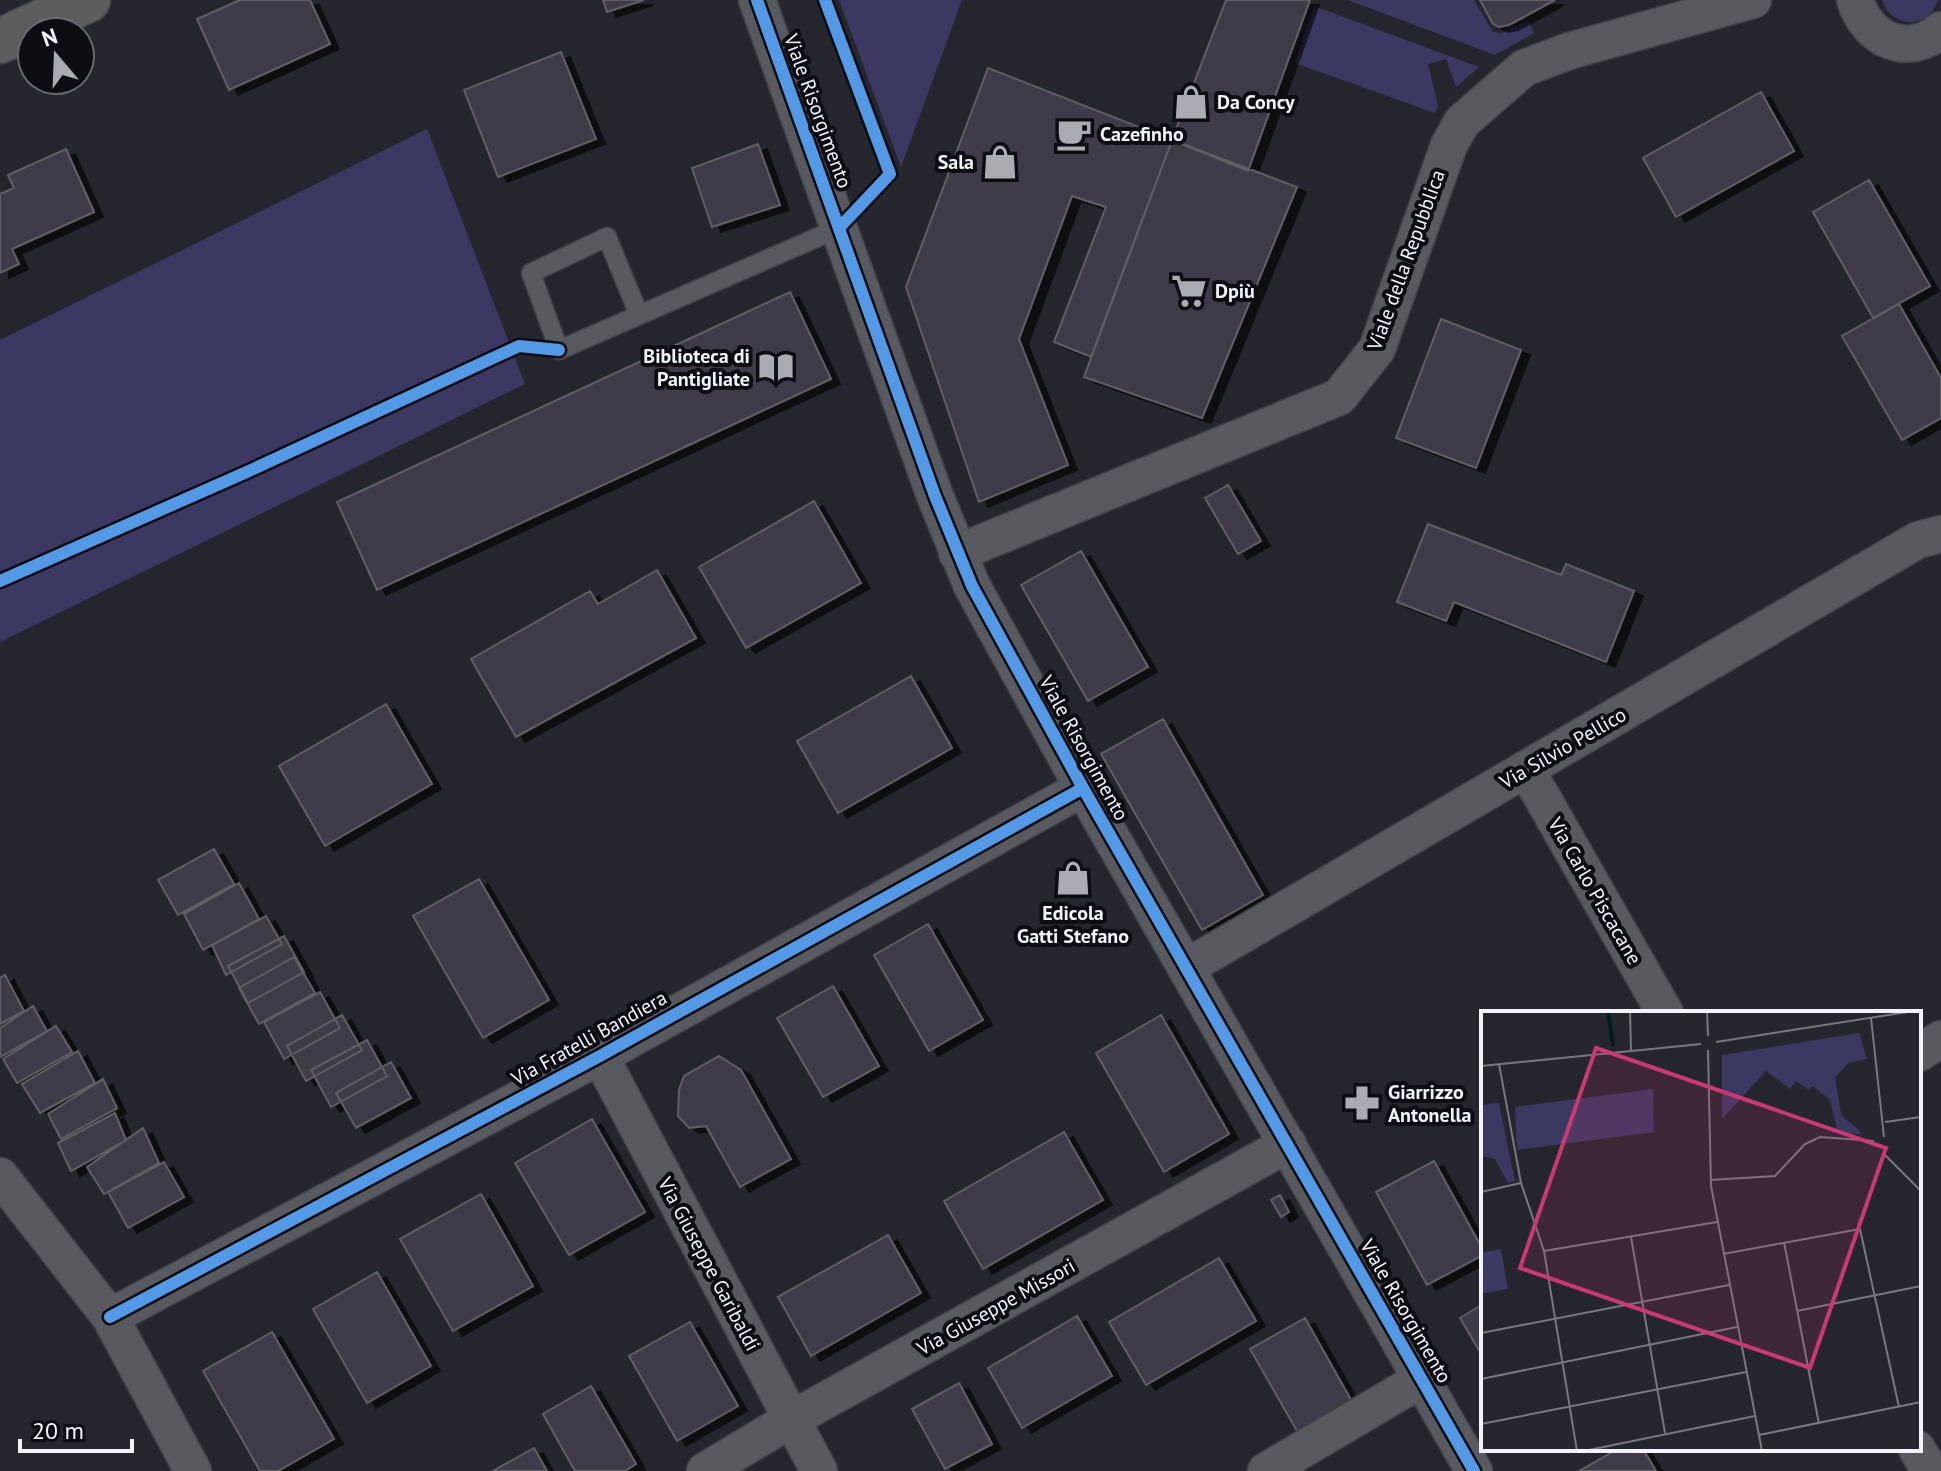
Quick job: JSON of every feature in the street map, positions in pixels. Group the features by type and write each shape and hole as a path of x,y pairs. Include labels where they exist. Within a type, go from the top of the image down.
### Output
{"street":[{"path":"0,41 88,0"},
{"name":"Viale Risorgimento","path":"757,0 957,553 994,629 1474,1471"},
{"name":"Viale della Repubblica","path":"957,553 1248,427 1339,397 1377,349 1449,145 1462,122 1524,68 1569,51 1753,0"},
{"path":"1855,0 1860,16 1870,29 1884,39 1900,44 1917,43 1938,36"},
{"name":"Via Silvio Pellico","path":"1187,967 1918,540 1941,534"},
{"name":"Via Carlo Piscacane","path":"1526,769 1664,1011"},
{"name":"Via Fratelli Bandiera","path":"110,1317 600,1056 1083,788"},
{"path":"1921,1052 1941,1039"},
{"name":"Via Giuseppe Garibaldi","path":"600,1056 819,1471"},
{"name":"Via Giuseppe Missori","path":"705,1471 790,1420 1288,1144"},
{"path":"0,1176 110,1317 193,1471"},
{"path":"1266,1471 1422,1379"},
{"path":"1918,1451 1930,1471"}],"lane":[{"path":"639,315 607,237 531,273 559,350 839,228"}],"shaded area":[{"path":"839,0 962,0 901,167"},
{"path":"1348,0 1474,0 1493,32 1502,33 1528,21 1534,33 1495,55"},
{"path":"1882,0 1938,0 1927,17 1910,22 1894,16"},
{"path":"1314,6 1479,67 1456,87 1446,59 1428,64 1438,106 1435,113 1295,63"},
{"path":"427,129 525,384 0,642 0,340"}],"building":[{"path":"240,0 310,0 330,44 229,90 197,19"},
{"path":"603,0 644,0 607,12"},
{"path":"1226,0 1310,0 1248,171 1172,140"},
{"path":"1480,0 1555,0 1509,25 1499,27 1493,24"},
{"path":"561,52 596,139 498,177 464,90"},
{"path":"988,68 1172,140 1091,357 1054,342 1106,207 1072,196 1019,339 1068,465 979,502 906,287"},
{"path":"1761,92 1794,151 1676,217 1643,158"},
{"path":"1172,140 1297,187 1202,418 1084,377"},
{"path":"758,144 780,205 712,227 692,168"},
{"path":"66,149 94,212 12,249 19,264 0,273 0,194 14,188 8,175"},
{"path":"1869,180 1930,286 1873,318 1813,212"},
{"path":"790,292 831,379 377,590 337,502"},
{"path":"1899,304 1941,378 1941,418 1902,440 1842,336"},
{"path":"1441,319 1521,350 1476,468 1396,438"},
{"path":"1228,485 1261,541 1238,554 1205,498"},
{"path":"814,501 861,583 746,648 699,567"},
{"path":"1428,524 1561,575 1566,564 1634,591 1606,662 1454,602 1446,621 1397,602"},
{"path":"1081,551 1148,667 1088,701 1021,585"},
{"path":"657,570 696,638 516,737 471,659 590,591 598,604"},
{"path":"911,676 952,748 838,813 797,741"},
{"path":"386,704 432,784 325,846 279,766"},
{"path":"1163,719 1263,895 1202,930 1101,754"},
{"path":"214,849 234,884 178,915 158,880"},
{"path":"479,879 549,1000 483,1038 413,916"},
{"path":"239,883 259,919 203,950 184,914"},
{"path":"266,916 282,944 226,975 212,945"},
{"path":"928,924 983,1020 929,1051 874,955"},
{"path":"284,936 304,972 248,1003 228,966"},
{"path":"294,957 315,993 259,1024 239,988"},
{"path":"5,975 24,1011 0,1024 0,978"},
{"path":"833,986 879,1066 823,1097 777,1018"},
{"path":"320,992 340,1028 284,1059 264,1022"},
{"path":"33,1006 47,1031 0,1057 0,1028"},
{"path":"342,1015 362,1050 306,1081 287,1046"},
{"path":"1161,1015 1229,1134 1164,1172 1096,1053"},
{"path":"56,1026 72,1052 17,1083 3,1059"},
{"path":"367,1040 387,1076 331,1107 311,1070"},
{"path":"78,1051 95,1083 40,1113 22,1084"},
{"path":"719,1056 741,1070 791,1159 740,1187 706,1126 689,1128 678,1116 679,1090 684,1076"},
{"path":"391,1062 411,1098 356,1128 336,1093"},
{"path":"103,1079 117,1108 61,1139 48,1114"},
{"path":"115,1113 126,1140 71,1171 58,1143"},
{"path":"592,1119 645,1212 569,1255 515,1163"},
{"path":"143,1128 159,1163 104,1194 87,1167"},
{"path":"1064,1132 1103,1200 983,1269 944,1201"},
{"path":"1434,1161 1481,1246 1481,1256 1427,1285 1376,1192"},
{"path":"164,1162 184,1197 128,1228 108,1192"},
{"path":"481,1194 533,1286 453,1331 400,1239"},
{"path":"1280,1195 1289,1212 1281,1217 1271,1200"},
{"path":"888,1235 921,1293 811,1356 778,1297"},
{"path":"1219,1258 1256,1321 1146,1385 1109,1322"},
{"path":"377,1272 431,1366 367,1403 313,1309"},
{"path":"1481,1305 1481,1354 1460,1318"},
{"path":"1077,1316 1112,1376 1022,1428 988,1368"},
{"path":"1305,1318 1355,1407 1301,1438 1250,1349"},
{"path":"690,1322 738,1406 677,1441 629,1356"},
{"path":"272,1332 334,1439 278,1471 260,1471 203,1371"},
{"path":"959,1383 992,1444 945,1469 912,1409"},
{"path":"591,1386 636,1464 625,1471 575,1471 543,1414"},
{"path":"534,1448 547,1471 493,1471"},
{"path":"1614,1451 1644,1451 1656,1471 1579,1471"}],"cycle path":[{"path":"757,0 935,496 972,586 1083,788 1474,1471"},
{"path":"825,0 890,174 839,228"},
{"path":"0,581 249,471 519,346 559,350"},
{"path":"110,1317 600,1056 1083,788"}],"place":[{"name":"Da Concy","path":"1191,102"},
{"name":"Cazefinho","path":"1074,134"},
{"name":"Sala","path":"1000,162"},
{"name":"Dpiù","path":"1189,291"},
{"name":"Biblioteca di Pantigliate","path":"776,367"},
{"name":"Edicola Gatti Stefano","path":"1073,878"},
{"name":"Giarrizzo Antonella","path":"1362,1103"}]}
